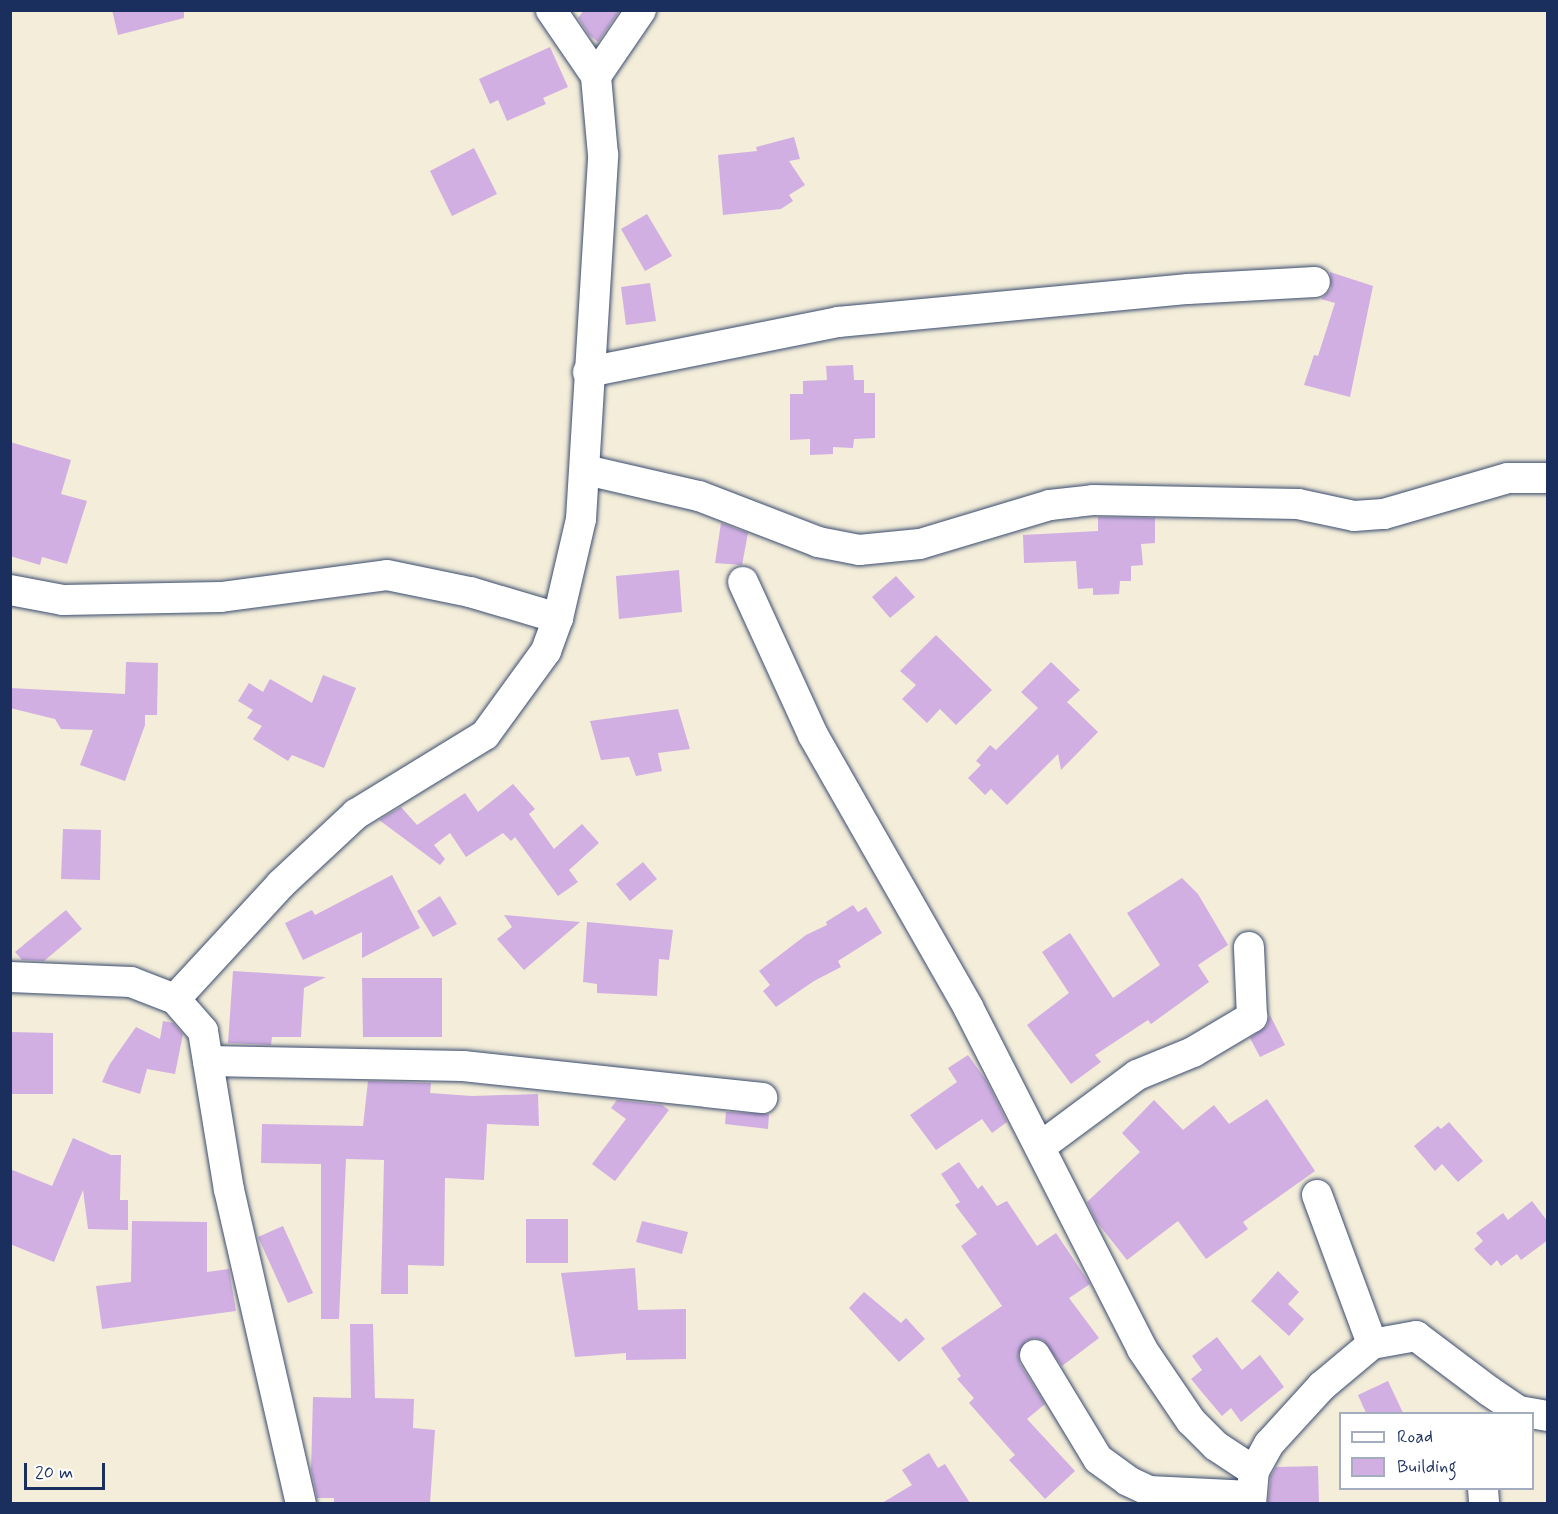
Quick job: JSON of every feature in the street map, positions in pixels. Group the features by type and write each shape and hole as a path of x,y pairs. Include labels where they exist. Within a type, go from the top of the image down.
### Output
{"street":[{"path":"175,999 281,884 356,814 485,735 546,651 558,618 581,519 586,470 588,372 603,155 596,76 551,10"},
{"path":"596,76 641,10"},
{"path":"588,372 838,322 1188,289 1315,282"},
{"path":"586,470 699,496 818,542 859,550 920,544 1050,505 1093,500 1298,504 1354,516 1384,514 1508,478 1548,478"},
{"path":"10,590 63,600 221,597 387,575 470,592 558,618"},
{"path":"743,582 813,735 968,1006 1142,1349 1191,1421 1216,1446 1252,1490"},
{"path":"1040,1147 1137,1075 1193,1052 1252,1017 1249,947"},
{"path":"10,977 131,982 175,999 203,1031 229,1190 301,1503"},
{"path":"208,1061 463,1066 762,1098"},
{"path":"1317,1195 1372,1344"},
{"path":"1252,1490 1269,1444 1322,1386 1372,1344 1416,1336 1487,1402 1525,1412"},
{"path":"1035,1355 1098,1459 1128,1481 1149,1491 1252,1490"}],"building":[{"path":"112,10 184,10 184,18 118,35"},
{"path":"584,10 620,10 598,42 589,35 578,18"},
{"path":"550,47 568,87 543,98 546,104 507,121 498,100 490,104 479,79"},
{"path":"794,137 800,159 789,161 805,185 789,195 793,201 781,209 723,215 718,155 757,151 756,147"},
{"path":"474,148 497,194 452,216 430,171"},
{"path":"647,214 672,256 645,271 621,229"},
{"path":"1330,272 1373,286 1350,397 1304,385 1314,355 1318,356 1335,303 1321,299 1331,289"},
{"path":"650,283 656,321 626,325 621,287"},
{"path":"853,365 854,380 864,380 864,393 875,393 875,438 854,439 853,448 833,447 833,454 810,455 810,439 790,440 790,394 803,394 803,381 827,380 826,366"},
{"path":"10,442 71,460 61,494 87,501 67,564 42,557 40,565 10,556"},
{"path":"1098,517 1155,518 1155,543 1141,544 1143,565 1131,566 1131,581 1120,581 1119,594 1093,595 1093,588 1078,589 1076,561 1024,563 1023,535 1098,531"},
{"path":"721,523 748,533 742,565 715,563"},
{"path":"679,570 682,612 619,619 616,576"},
{"path":"896,576 915,597 890,618 872,597"},
{"path":"936,635 992,690 956,725 940,709 927,723 902,699 916,685 900,671"},
{"path":"126,662 158,663 157,715 145,715 145,725 125,781 80,765 93,730 61,729 55,719 10,708 10,688 125,694"},
{"path":"1051,662 1080,690 1067,702 1098,732 1061,770 1058,754 1007,805 991,789 985,795 968,778 981,765 976,761 990,745 996,750 1038,708 1021,692"},
{"path":"323,675 356,688 324,768 292,755 288,761 253,739 262,726 247,718 253,710 238,701 249,683 263,692 270,679 312,703"},
{"path":"678,709 690,749 658,753 662,771 636,776 629,757 601,760 590,721"},
{"path":"513,784 535,809 529,814 554,849 582,824 599,843 569,870 578,882 558,896 515,837 511,841 503,833 466,857 450,833 434,845 445,859 440,865 379,820 401,807 417,825 465,793 478,812"},
{"path":"63,829 101,830 100,880 61,879"},
{"path":"643,862 657,879 630,901 616,884"},
{"path":"392,875 420,928 362,958 362,932 303,960 285,923 312,910 315,915"},
{"path":"1182,878 1198,894 1228,945 1198,965 1209,982 1151,1024 1148,1020 1095,1055 1101,1062 1071,1084 1027,1025 1069,993 1042,952 1070,933 1113,998 1160,965 1127,913"},
{"path":"440,896 457,924 433,937 417,911"},
{"path":"853,905 858,912 866,907 882,933 838,961 841,967 814,981 776,1007 763,991 770,985 759,971 806,935 827,925 826,922"},
{"path":"66,910 82,929 44,961 22,960 15,952"},
{"path":"504,915 580,922 524,970 497,939 512,927"},
{"path":"587,922 673,930 669,960 659,959 657,996 597,993 597,984 583,982"},
{"path":"233,971 326,977 304,988 301,1037 272,1037 271,1045 228,1043"},
{"path":"362,978 442,978 442,1037 363,1037"},
{"path":"1270,1015 1285,1045 1260,1057 1250,1038 1267,1026"},
{"path":"163,1021 173,1023 183,1034 175,1074 147,1069 140,1094 102,1082 110,1064 136,1027 160,1039"},
{"path":"10,1032 53,1033 53,1094 10,1094"},
{"path":"968,1055 986,1080 1007,1122 992,1133 982,1119 936,1150 910,1115 957,1082 948,1068"},
{"path":"368,1081 431,1083 430,1093 472,1096 538,1094 539,1126 487,1124 484,1180 445,1178 444,1266 408,1265 408,1294 381,1294 384,1160 346,1159 339,1319 321,1319 321,1164 261,1163 262,1124 363,1126"},
{"path":"1267,1099 1315,1171 1243,1222 1248,1229 1206,1259 1178,1221 1127,1260 1096,1221 1087,1202 1140,1152 1122,1133 1154,1100 1183,1130 1214,1105 1229,1124"},
{"path":"617,1100 662,1105 669,1110 615,1181 592,1164 626,1119 611,1108"},
{"path":"726,1112 769,1114 768,1129 725,1124"},
{"path":"1449,1122 1483,1161 1458,1182 1442,1164 1435,1171 1414,1146 1438,1126 1441,1129"},
{"path":"73,1138 111,1155 121,1155 120,1200 128,1200 128,1230 88,1229 83,1190 54,1262 10,1244 10,1169 52,1186"},
{"path":"959,1162 978,1189 982,1185 997,1206 1007,1201 1037,1246 1056,1233 1090,1284 1069,1298 1099,1338 1062,1366 1043,1340 1034,1338 1026,1341 1018,1355 1020,1364 1045,1404 1027,1419 1075,1471 1045,1499 1009,1460 1015,1455 969,1403 974,1398 957,1379 961,1376 941,1348 1002,1306 961,1246 977,1234 955,1205 960,1202 941,1174"},
{"path":"1532,1201 1548,1222 1548,1240 1521,1260 1517,1254 1501,1266 1497,1260 1491,1266 1474,1249 1483,1241 1476,1233 1503,1213 1508,1220"},
{"path":"526,1219 568,1219 568,1263 526,1263"},
{"path":"132,1221 207,1222 207,1272 229,1269 236,1311 102,1329 96,1286 131,1282"},
{"path":"642,1221 688,1232 682,1254 636,1242"},
{"path":"283,1226 313,1293 288,1303 258,1237"},
{"path":"635,1268 638,1310 686,1309 686,1359 626,1360 626,1353 575,1357 561,1273"},
{"path":"1278,1271 1299,1292 1288,1304 1304,1319 1289,1336 1251,1301"},
{"path":"864,1292 901,1323 906,1318 925,1339 899,1362 849,1308"},
{"path":"350,1324 373,1324 375,1398 414,1399 413,1428 435,1430 430,1503 334,1503 334,1498 317,1498 311,1470 313,1397 351,1398"},
{"path":"1217,1337 1242,1370 1260,1355 1284,1387 1241,1422 1231,1408 1222,1416 1191,1379 1202,1370 1192,1356"},
{"path":"1388,1381 1403,1412 1366,1412 1358,1395"},
{"path":"929,1453 938,1468 945,1464 970,1503 882,1503 912,1485 902,1470"},
{"path":"1318,1466 1319,1503 1268,1503 1271,1476 1276,1467"}]}
